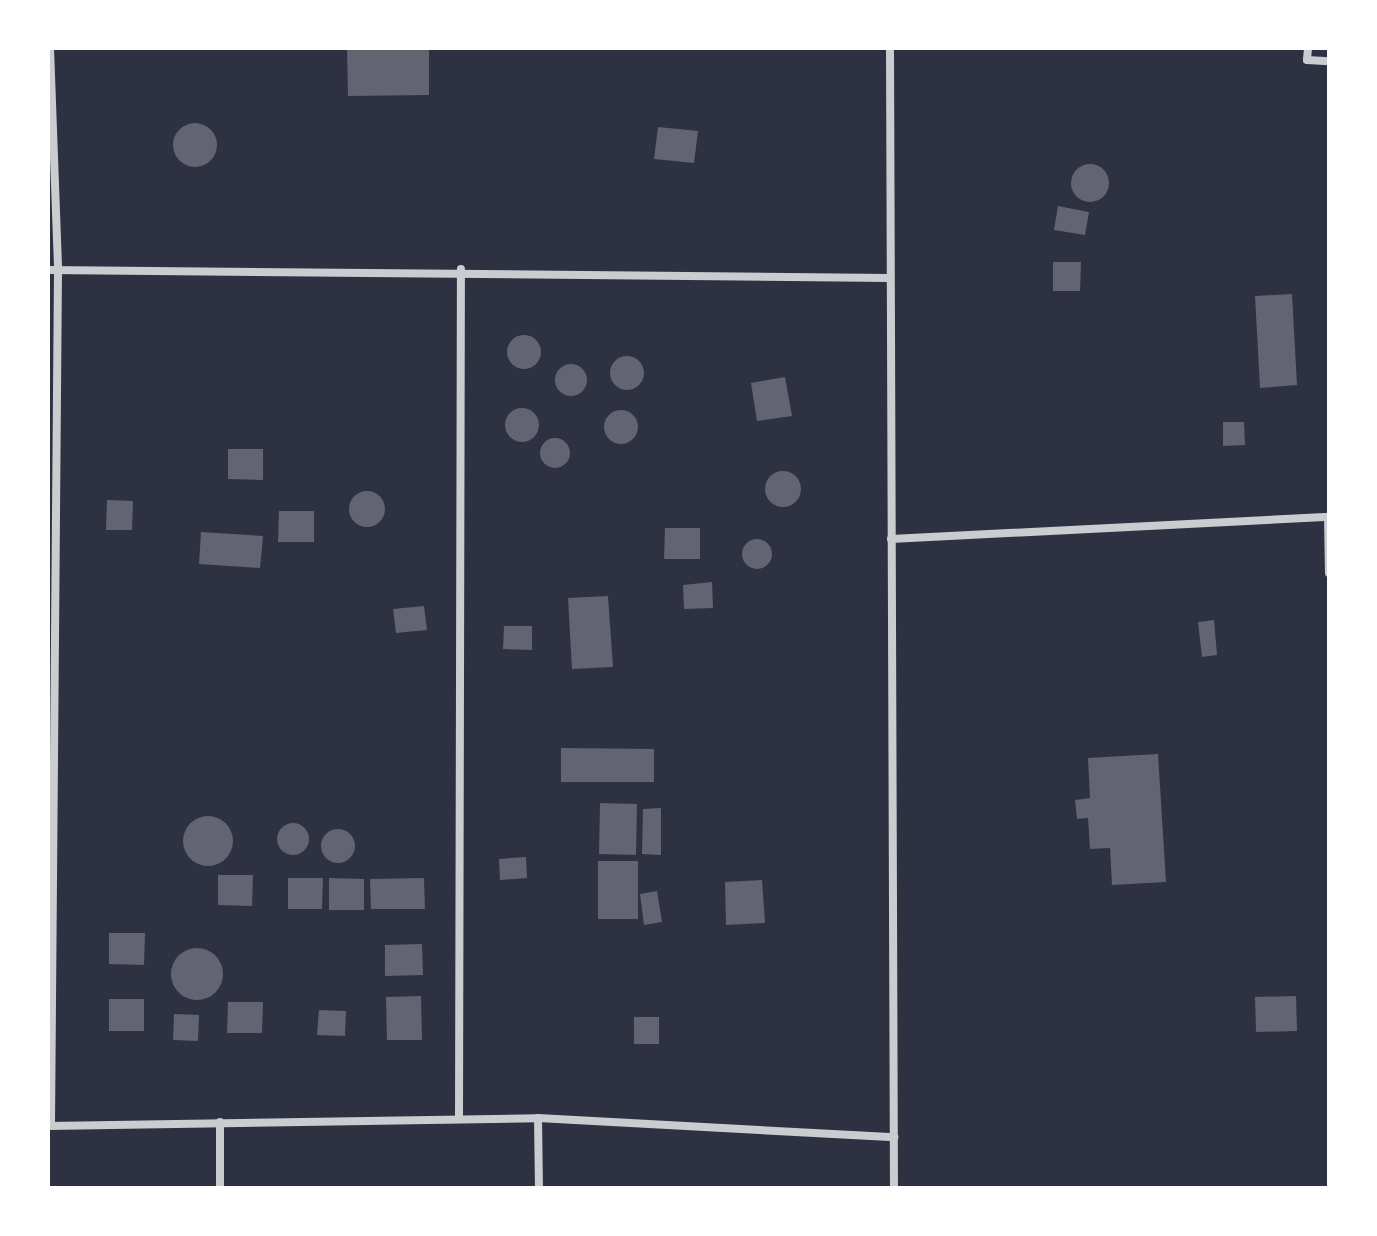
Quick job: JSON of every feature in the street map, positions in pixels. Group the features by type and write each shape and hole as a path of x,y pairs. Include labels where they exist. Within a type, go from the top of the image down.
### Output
{"street":[{"path":"50,48 53,270 50,1125 538,1118 894,1137"},
{"path":"890,48 894,1188"},
{"path":"1308,48 1307,60 1329,61"},
{"path":"53,270 461,269 890,278"},
{"path":"459,1119 461,269"},
{"path":"891,539 1328,517 1329,573"},
{"path":"538,1118 539,1188"},
{"path":"220,1122 220,1188"}],"building":[{"path":"347,48 429,48 429,95 348,96"},
{"path":"195,123 210,130 217,145 210,160 195,167 180,160 173,145 180,130"},
{"path":"658,127 698,131 694,163 654,159"},
{"path":"1090,164 1103,170 1109,183 1103,196 1090,202 1077,196 1071,183 1077,170"},
{"path":"1058,206 1089,212 1085,235 1054,230"},
{"path":"1053,262 1081,262 1080,291 1053,291"},
{"path":"1292,294 1297,385 1260,388 1255,296"},
{"path":"524,335 536,340 541,352 536,364 524,369 512,364 507,352 512,340"},
{"path":"627,356 639,361 644,373 639,385 627,390 615,385 610,373 615,361"},
{"path":"571,364 583,368 587,380 583,392 571,396 559,392 555,380 559,368"},
{"path":"785,377 792,416 757,421 751,383"},
{"path":"522,408 534,413 539,425 534,437 522,442 510,437 505,425 510,413"},
{"path":"621,410 633,415 638,427 633,439 621,444 609,439 604,427 609,415"},
{"path":"1223,422 1244,422 1245,445 1223,446"},
{"path":"555,438 566,442 570,453 566,464 555,468 544,464 540,453 544,442"},
{"path":"228,449 263,449 263,480 228,479"},
{"path":"783,471 796,476 801,489 796,502 783,507 770,502 765,489 770,476"},
{"path":"367,491 380,496 385,509 380,522 367,527 354,522 349,509 354,496"},
{"path":"107,500 133,501 132,530 106,530"},
{"path":"279,511 314,511 314,542 278,542"},
{"path":"665,528 700,528 700,559 664,559"},
{"path":"201,532 263,536 260,568 199,564"},
{"path":"757,539 763,540 771,548 771,560 763,568 757,569 751,568 743,560 742,554 743,548 751,540"},
{"path":"712,582 713,608 684,609 683,585"},
{"path":"608,596 613,667 572,669 568,598"},
{"path":"424,606 427,630 396,633 393,609"},
{"path":"1214,620 1217,655 1202,657 1198,622"},
{"path":"504,626 532,626 532,650 503,649"},
{"path":"561,748 654,749 654,782 561,782"},
{"path":"1158,754 1166,882 1112,885 1110,848 1090,849 1088,818 1077,819 1075,800 1090,798 1088,758"},
{"path":"600,803 637,804 636,855 599,854"},
{"path":"661,808 661,855 642,854 643,809"},
{"path":"208,816 225,824 233,841 225,858 208,866 191,858 183,841 191,824"},
{"path":"293,823 304,828 309,839 304,850 293,855 282,850 277,839 282,828"},
{"path":"338,829 350,834 355,846 350,858 338,863 326,858 321,846 326,834"},
{"path":"526,857 527,878 500,880 499,859"},
{"path":"598,861 638,861 638,919 598,919"},
{"path":"218,875 253,875 252,906 218,905"},
{"path":"288,878 323,878 322,909 288,909"},
{"path":"329,878 364,879 364,910 329,910"},
{"path":"424,878 425,909 371,909 370,879"},
{"path":"762,880 765,923 726,925 725,882"},
{"path":"657,891 662,922 644,925 640,894"},
{"path":"109,933 145,933 144,965 109,964"},
{"path":"422,944 423,975 385,976 385,945"},
{"path":"197,948 215,956 223,974 215,992 197,1000 179,992 171,974 179,956"},
{"path":"421,996 422,1040 387,1040 386,997"},
{"path":"1296,996 1297,1031 1256,1032 1255,997"},
{"path":"109,999 144,999 144,1031 109,1031"},
{"path":"228,1002 263,1002 262,1033 227,1033"},
{"path":"319,1010 346,1011 345,1036 317,1035"},
{"path":"174,1014 199,1015 198,1041 173,1040"},
{"path":"634,1017 659,1017 659,1044 634,1044"}]}
